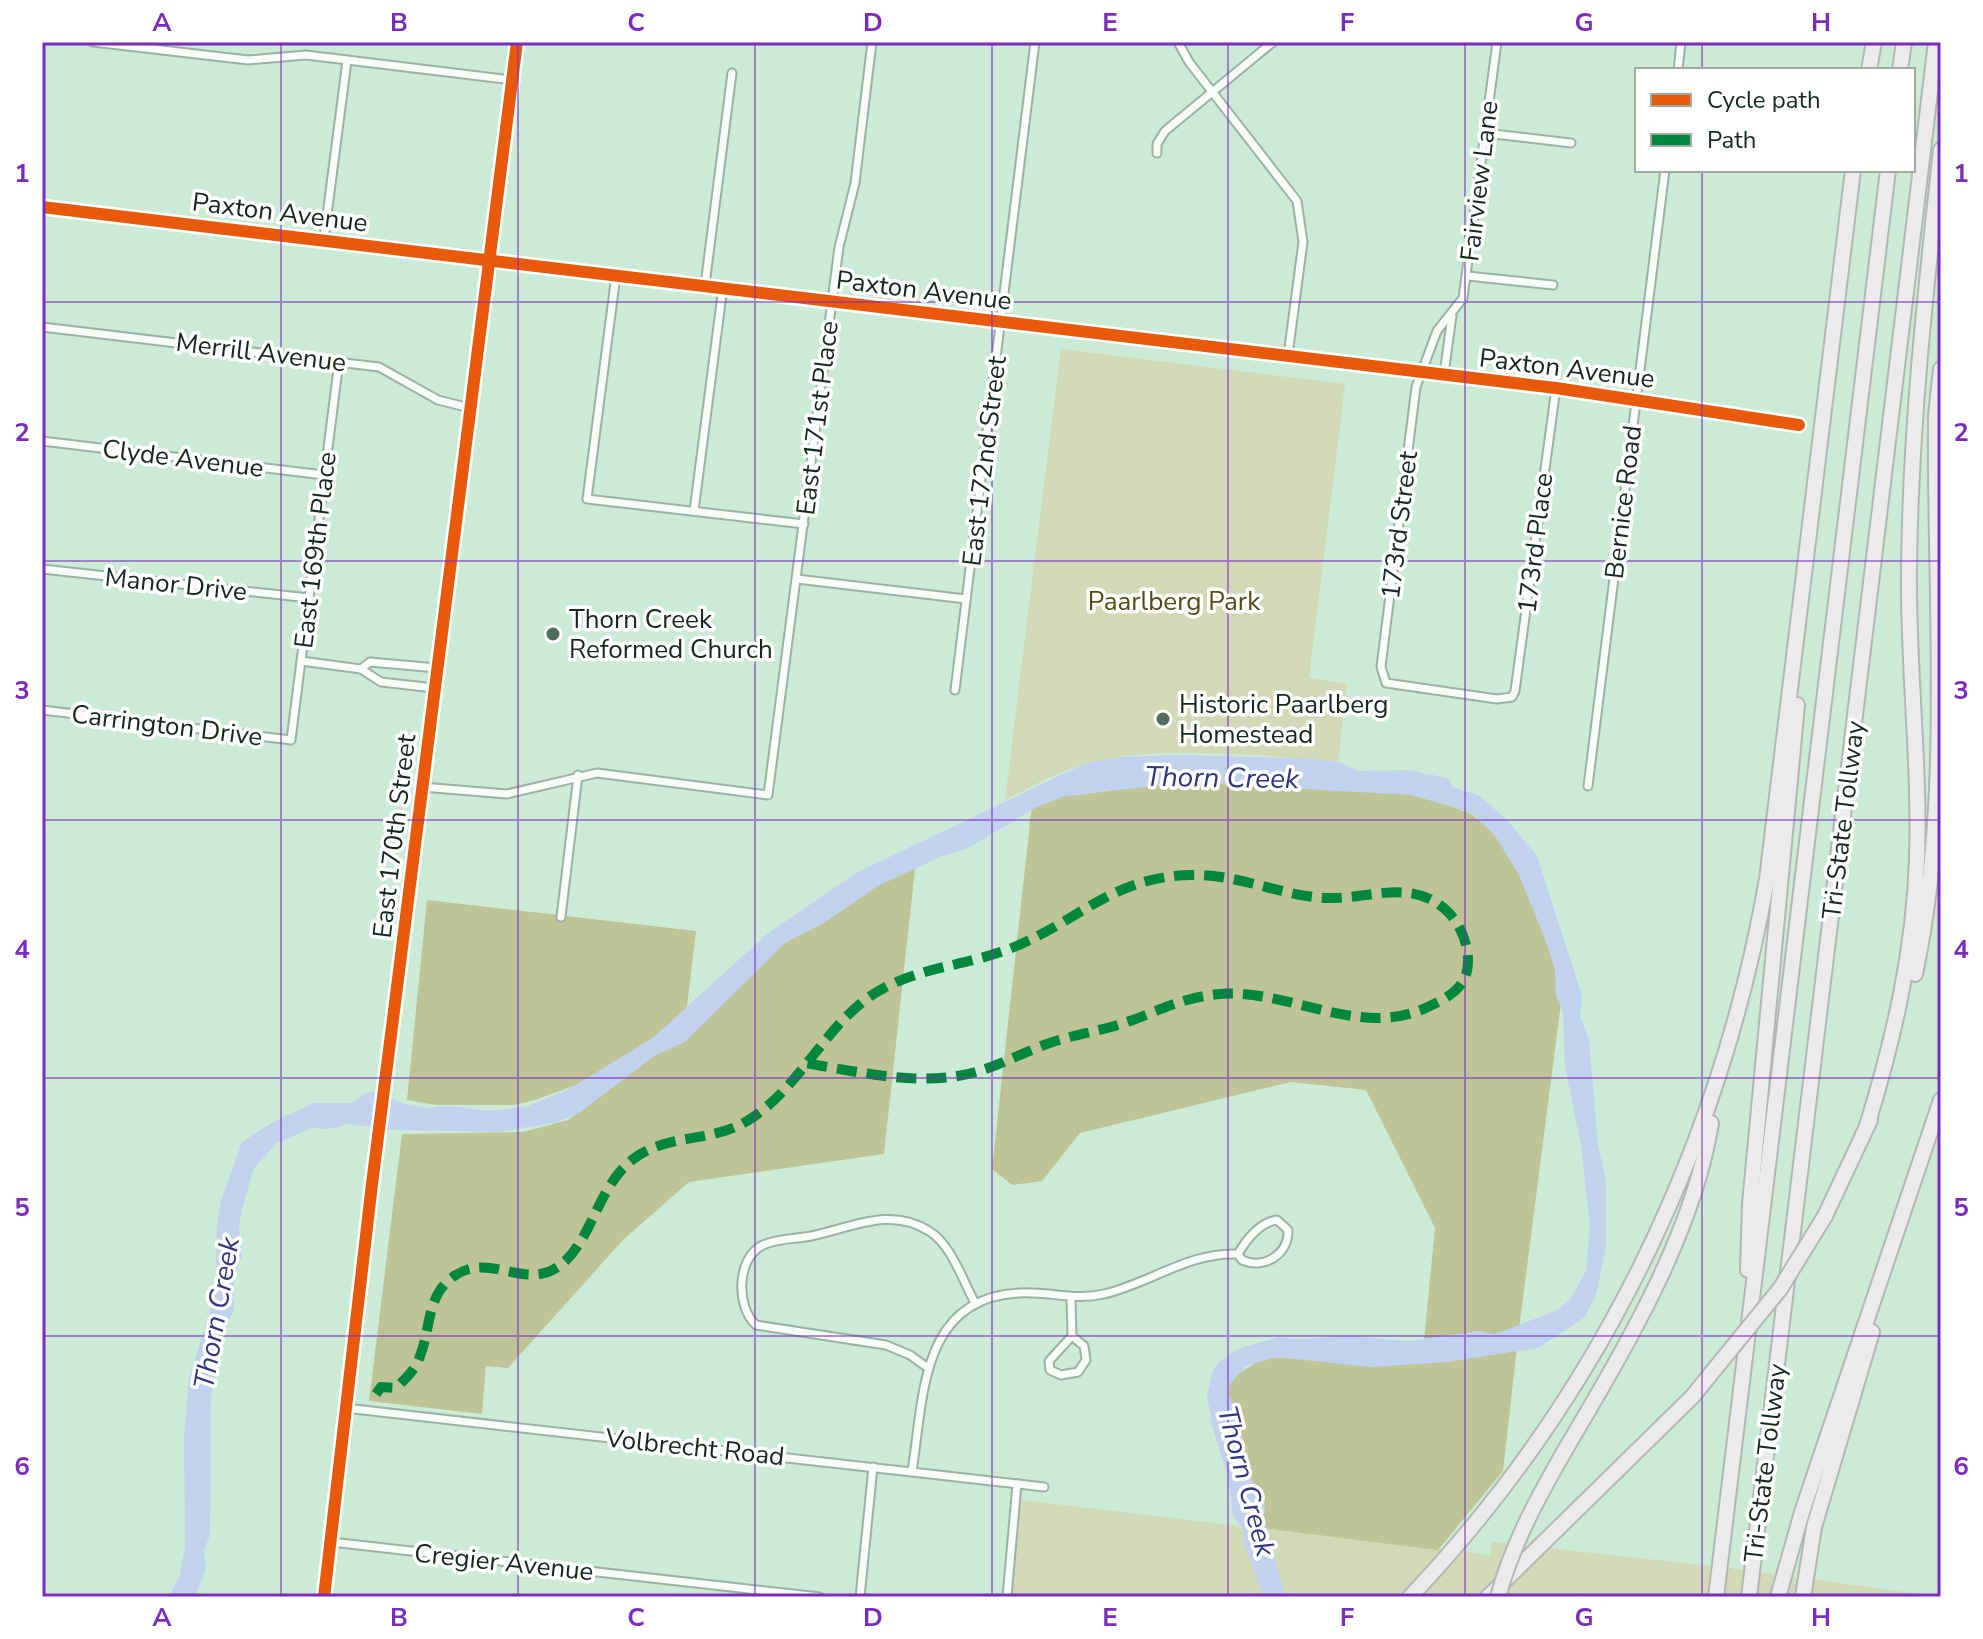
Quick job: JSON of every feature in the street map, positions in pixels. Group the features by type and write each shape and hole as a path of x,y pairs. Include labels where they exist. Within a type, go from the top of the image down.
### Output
{"highway":[{"path":"1867,68 1871,42"},
{"path":"1900,68 1904,42"},
{"name":"Tri-State Tollway","path":"1749,1597 1936,42"},
{"path":"1867,1126 1898,1017 1914,910 1916,798 1909,586 1912,478 1922,315 1941,150"},
{"path":"1410,1597 1502,1490 1596,1352 1672,1206 1715,1095 1738,1015 1761,913 1853,172"},
{"name":"Tri-State Tollway","path":"1716,1597 1888,172"},
{"path":"1488,1597 1692,1397 1780,1289 1825,1216 1890,1075 1907,1013 1932,870 1937,761 1936,415 1941,369"},
{"path":"1745,1361 1750,1204 1796,737 1799,620"},
{"path":"1498,1597 1507,1564 1525,1522 1659,1277 1706,1156 1715,1095"},
{"path":"1778,1597 1802,1512 1941,1100"},
{"path":"1803,1597 1814,1527 1874,1328 1890,1258"}],"street":[{"path":"93,42 248,60 306,55 512,80"},
{"name":"East 170th Street","path":"324,1597 390,1035 517,42"},
{"name":"East 171st Place","path":"578,775 597,773 768,795 832,300 842,232 855,183 872,42"},
{"name":"East 172nd Street","path":"955,690 1035,42"},
{"path":"1178,42 1212,92 1297,201 1303,242 1288,355"},
{"path":"1157,153 1157,144 1165,131 1273,42"},
{"name":"Fairview Lane","path":"1422,372 1437,331 1452,316 1463,298 1468,276 1497,42"},
{"path":"1678,68 1681,42"},
{"path":"324,238 347,61"},
{"path":"705,285 732,73"},
{"path":"1485,133 1571,143"},
{"name":"Bernice Road","path":"1588,786 1665,172"},
{"name":"Paxton Avenue","path":"42,207 324,238 1444,374 1635,398 1799,425"},
{"path":"616,275 587,499 804,524"},
{"path":"1468,276 1553,285"},
{"path":"694,511 723,287"},
{"name":"Fairview Lane","path":"1444,374 1452,316"},
{"name":"Merrill Avenue","path":"42,327 379,367 438,400 470,408"},
{"name":"East 169th Place","path":"291,740 339,361"},
{"name":"173rd Street","path":"1422,372 1414,403 1381,667 1383,680 1394,686 1497,699 1512,697"},
{"name":"173rd Place","path":"1512,697 1518,683 1556,388"},
{"name":"Clyde Avenue","path":"42,441 324,475"},
{"name":"Manor Drive","path":"42,569 309,598"},
{"path":"797,579 966,599"},
{"path":"301,661 361,669 381,682 434,688"},
{"path":"361,669 370,662 437,668"},
{"name":"Carrington Drive","path":"42,710 291,740"},
{"path":"422,787 507,794 578,775 561,917"},
{"path":"928,1368 897,1348 831,1334 767,1329 756,1325 745,1312 742,1302 748,1262 761,1246 877,1220 903,1221 931,1232 943,1245 975,1303"},
{"path":"912,1471 928,1368 945,1328 975,1303 1020,1292 1071,1299 1112,1292 1192,1259 1238,1254 1260,1226 1269,1220 1277,1220 1288,1230 1280,1255 1250,1264 1238,1254"},
{"path":"1071,1299 1072,1336 1049,1361 1050,1370 1056,1374 1070,1374 1084,1367 1087,1354 1080,1341 1072,1336"},
{"name":"Volbrecht Road","path":"345,1408 1044,1487"},
{"path":"860,1597 873,1467"},
{"path":"1007,1597 1017,1484"},
{"name":"Cregier Avenue","path":"331,1542 820,1597"}],"green space":[{"name":"Paarlberg Park","path":"1061,349 1345,384 1309,678 1347,684 1338,762 1209,753 1109,758 1054,776 1005,800"},
{"path":"1068,778 1405,787 1471,814 1505,842 1541,918 1562,995 1518,1337 1423,1351 1435,1228 1366,1090 1291,1082 1080,1133 1042,1181 1012,1185 992,1169 1033,795"},
{"path":"916,860 884,1154 689,1182 623,1240 508,1368 486,1366 482,1414 369,1401 402,1134 523,1132 568,1120 673,1039 742,974 863,884"},
{"path":"427,900 696,931 686,1015 598,1077 538,1099 514,1105 436,1105 407,1100"},
{"path":"1517,1347 1503,1471 1438,1550 1261,1528 1226,1407 1228,1386 1236,1375 1262,1359 1294,1356 1316,1360"},
{"path":"1021,1500 1257,1528 1273,1597 1011,1597"},
{"path":"1261,1528 1490,1555 1492,1542 1730,1568 1941,1597 1279,1597"}],"water":[{"name":"Thorn Creek","path":"1119,757 1301,758 1338,762 1359,771 1407,770 1448,778 1453,787 1480,796 1509,822 1537,856 1582,996 1580,1016 1589,1040 1598,1144 1606,1183 1606,1246 1596,1295 1584,1318 1538,1348 1448,1362 1371,1367 1276,1357 1246,1366 1230,1384 1229,1394 1245,1445 1243,1463 1265,1504 1264,1519 1285,1597 1264,1597 1244,1544 1242,1528 1233,1516 1228,1476 1212,1426 1207,1395 1213,1370 1219,1362 1240,1348 1279,1337 1351,1336 1408,1341 1479,1331 1495,1334 1558,1310 1571,1298 1586,1271 1590,1225 1581,1146 1565,1067 1563,1012 1556,996 1555,969 1519,875 1495,836 1478,818 1466,811 1411,795 1184,782 1062,797 1035,808 968,848 942,856 878,886 824,923 785,943 685,1042 654,1056 578,1114 553,1123 498,1132 394,1130 349,1124 328,1129 311,1128 277,1143 254,1168 239,1226 242,1256 234,1278 234,1311 224,1327 211,1396 210,1535 204,1550 206,1568 195,1597 169,1597 180,1575 185,1546 184,1438 189,1379 215,1295 217,1225 221,1201 242,1142 275,1121 314,1103 352,1103 368,1092 376,1091 403,1104 427,1108 453,1106 490,1111 525,1107 569,1089 654,1037 767,934 856,873 1086,763"}],"marked path":[{"path":"376,1394 381,1387 396,1388 416,1365 433,1306 449,1280 463,1271 476,1268 530,1275 543,1274 556,1268 578,1246 610,1186 632,1160 659,1146 719,1133 747,1121 781,1094 795,1078 809,1060 837,1026 869,997 904,979 1014,947 1119,891 1165,877 1192,875 1226,878 1324,898 1406,893 1436,902 1450,914 1459,926 1467,948 1467,971 1458,988 1432,1005 1404,1015 1377,1018 1350,1016 1267,997 1211,995 1054,1042 991,1067 958,1076 900,1078 861,1073 842,1070 824,1066 805,1063"}],"cycle path":[{"path":"324,1597 372,1184 517,42"},
{"path":"42,207 1556,388 1799,425"}],"place":[{"name":"Thorn Creek Reformed Church","path":"553,634"},
{"name":"Historic Paarlberg Homestead","path":"1163,719"}]}
